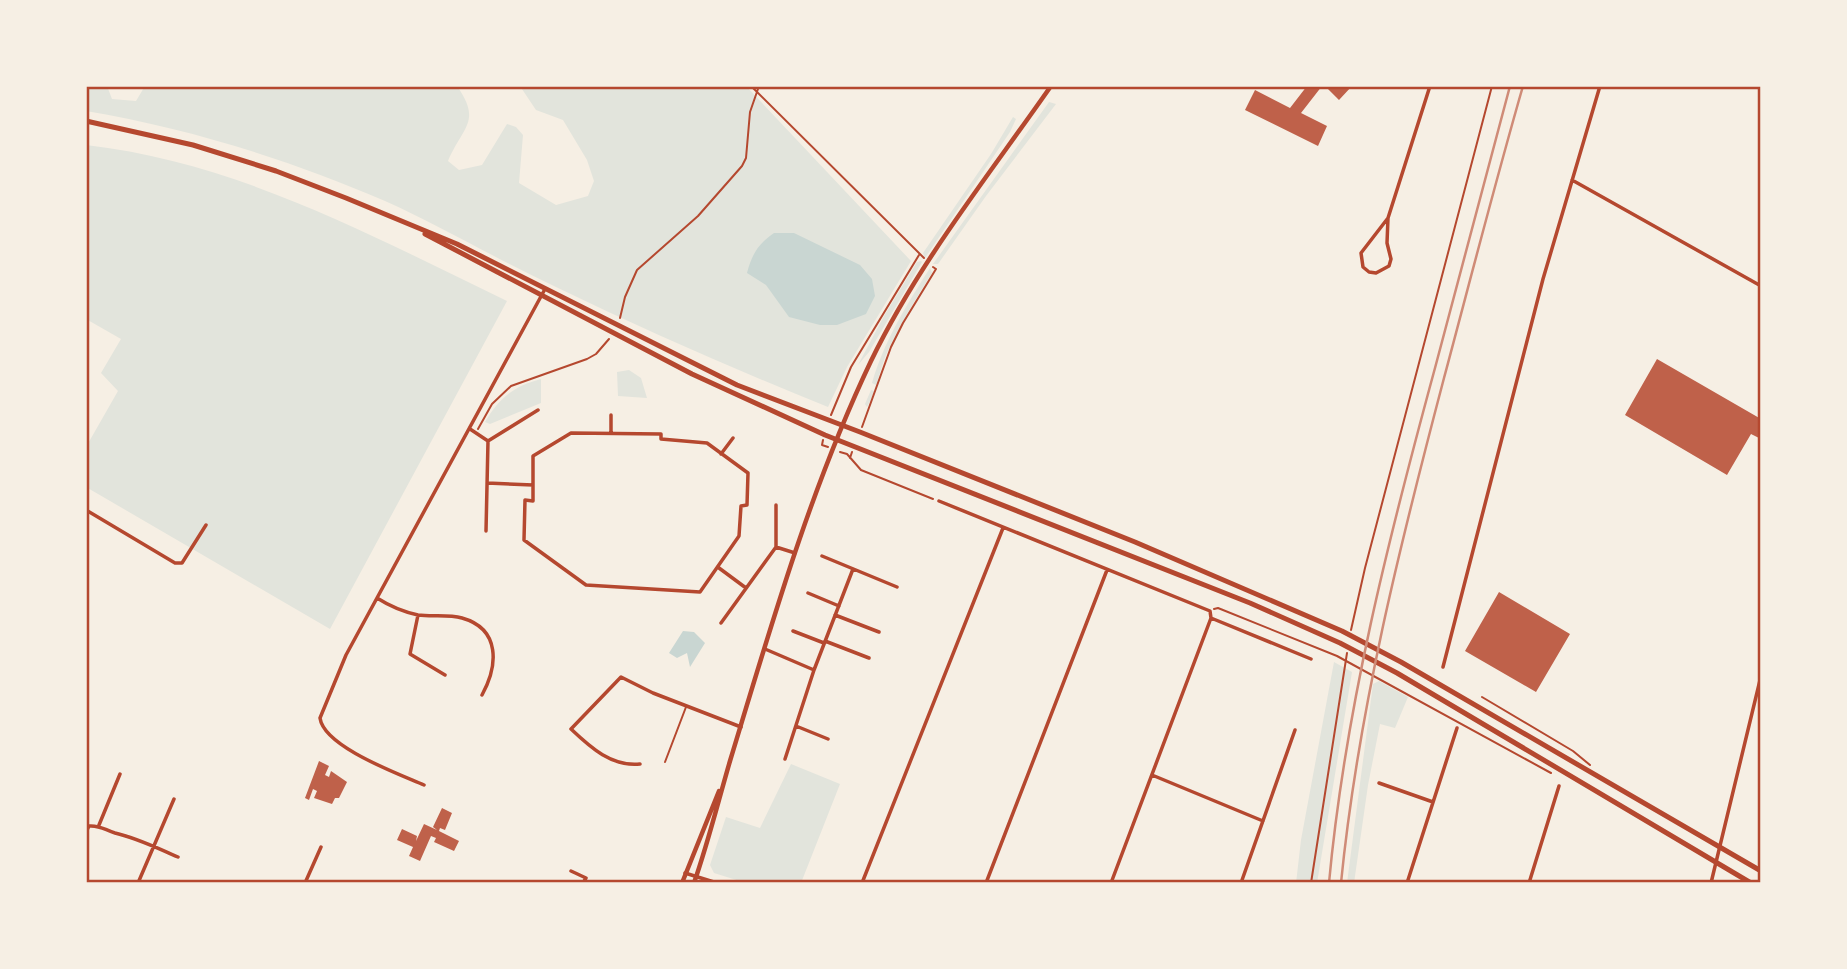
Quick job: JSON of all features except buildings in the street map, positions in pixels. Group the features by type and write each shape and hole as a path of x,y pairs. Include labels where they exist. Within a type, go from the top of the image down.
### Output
{"main road":[{"path":"86,121 194,145 264,167 457,244 737,385 1135,542 1342,631 1597,774 1761,872"},
{"path":"407,224 692,374 825,435 1250,603 1340,643 1397,673 1751,883"}],"street":[{"path":"694,883 795,553 843,425 889,327 928,262 1051,86"},
{"path":"1388,218 1361,253 1360,260 1369,272 1376,273 1389,266 1391,259 1387,243 1388,218 1430,86"},
{"path":"1443,667 1541,287 1600,86"},
{"path":"1572,180 1761,286"},
{"path":"424,785 347,750 321,726 320,718 346,655 545,289"},
{"path":"488,440 538,410"},
{"path":"611,415 611,433"},
{"path":"470,429 488,440"},
{"path":"571,433 662,435 662,439 707,443 721,454 747,473 747,505 741,506 739,536 700,592 586,585 524,540 525,500 533,500 533,456 571,433"},
{"path":"721,454 733,438"},
{"path":"486,531 488,440"},
{"path":"487,483 533,485"},
{"path":"939,501 1210,611 1211,618 1111,883"},
{"path":"721,623 776,547 776,505"},
{"path":"86,510 175,563 182,563 206,525"},
{"path":"862,883 1003,528"},
{"path":"776,547 795,553"},
{"path":"822,556 897,587"},
{"path":"719,568 746,588"},
{"path":"785,759 814,670 853,569"},
{"path":"986,883 1107,569"},
{"path":"808,593 839,606"},
{"path":"377,598 418,615 462,618 483,630 495,656 492,677 482,695"},
{"path":"418,615 410,654 445,675"},
{"path":"835,615 879,632"},
{"path":"1211,618 1311,660"},
{"path":"793,631 869,658"},
{"path":"765,649 814,670"},
{"path":"1711,883 1761,676"},
{"path":"640,764 628,765 605,757 589,747 571,729 621,677 741,727"},
{"path":"796,726 828,739"},
{"path":"1407,883 1457,728"},
{"path":"1241,883 1295,730"},
{"path":"681,883 727,771"},
{"path":"99,825 120,775"},
{"path":"1152,775 1263,821"},
{"path":"1378,783 1433,802"},
{"path":"1528,883 1559,786"},
{"path":"138,883 174,799"},
{"path":"86,832 87,825 99,825 177,857"},
{"path":"304,883 321,847"},
{"path":"571,870 586,878 583,883"},
{"path":"685,873 717,883"}],"lane":[{"path":"665,762 687,706"}],"path":[{"path":"751,86 920,254 851,368 838,395 831,421"},
{"path":"625,297 638,270 698,216 741,166 746,158 750,112 759,86"},
{"path":"1350,637 1365,568 1492,86"},
{"path":"860,432 891,347 936,269"},
{"path":"475,433 492,404 511,386 596,354"},
{"path":"822,445 825,435"},
{"path":"850,458 854,447"},
{"path":"833,449 846,454 861,470 939,501"},
{"path":"1210,611 1218,608 1337,656 1466,724 1551,773"},
{"path":"1311,883 1348,649"},
{"path":"1482,696 1573,751 1588,762 1597,774"}],"shaded area":[{"path":"86,86 107,86 112,99 136,101 145,86 457,86 469,116 468,124 448,161 459,170 482,165 507,124 516,127 523,135 519,183 556,205 588,196 594,181 587,160 563,120 536,110 520,86 746,86 911,261 847,367 828,407 623,319 534,277 407,211 349,186 276,159 200,136 86,111"},
{"path":"1049,102 1056,104 938,264 933,264"},
{"path":"1013,117 1016,119 1010,132 925,258 923,253"},
{"path":"86,145 142,154 196,167 250,185 354,228 507,301 330,629 86,487 86,447 118,391 101,373 121,339 86,319"},
{"path":"774,233 794,233 860,265 872,279 875,296 866,314 837,325 820,325 789,317 766,285 747,273 756,250"},
{"path":"921,261 869,352 858,365 884,316 917,262"},
{"path":"930,268 932,273 886,355 873,395 867,407 865,404 876,385 872,383 877,367 890,338"},
{"path":"629,370 641,378 647,398 618,396 617,372"},
{"path":"541,379 541,403 490,424 485,422 508,394"},
{"path":"683,631 694,632 705,643 690,667 687,653 677,658 669,653"},
{"path":"1334,662 1352,672 1317,883 1296,883 1301,840"},
{"path":"1379,681 1408,697 1395,728 1380,724 1354,883 1347,883 1373,684"},
{"path":"791,764 840,784 801,883 746,883 714,873 710,865 726,817 760,828"}],"railway":[{"path":"1329,883 1336,818 1357,688 1385,559 1510,86"},
{"path":"1341,883 1358,755 1382,629 1444,378 1523,86"}]}
